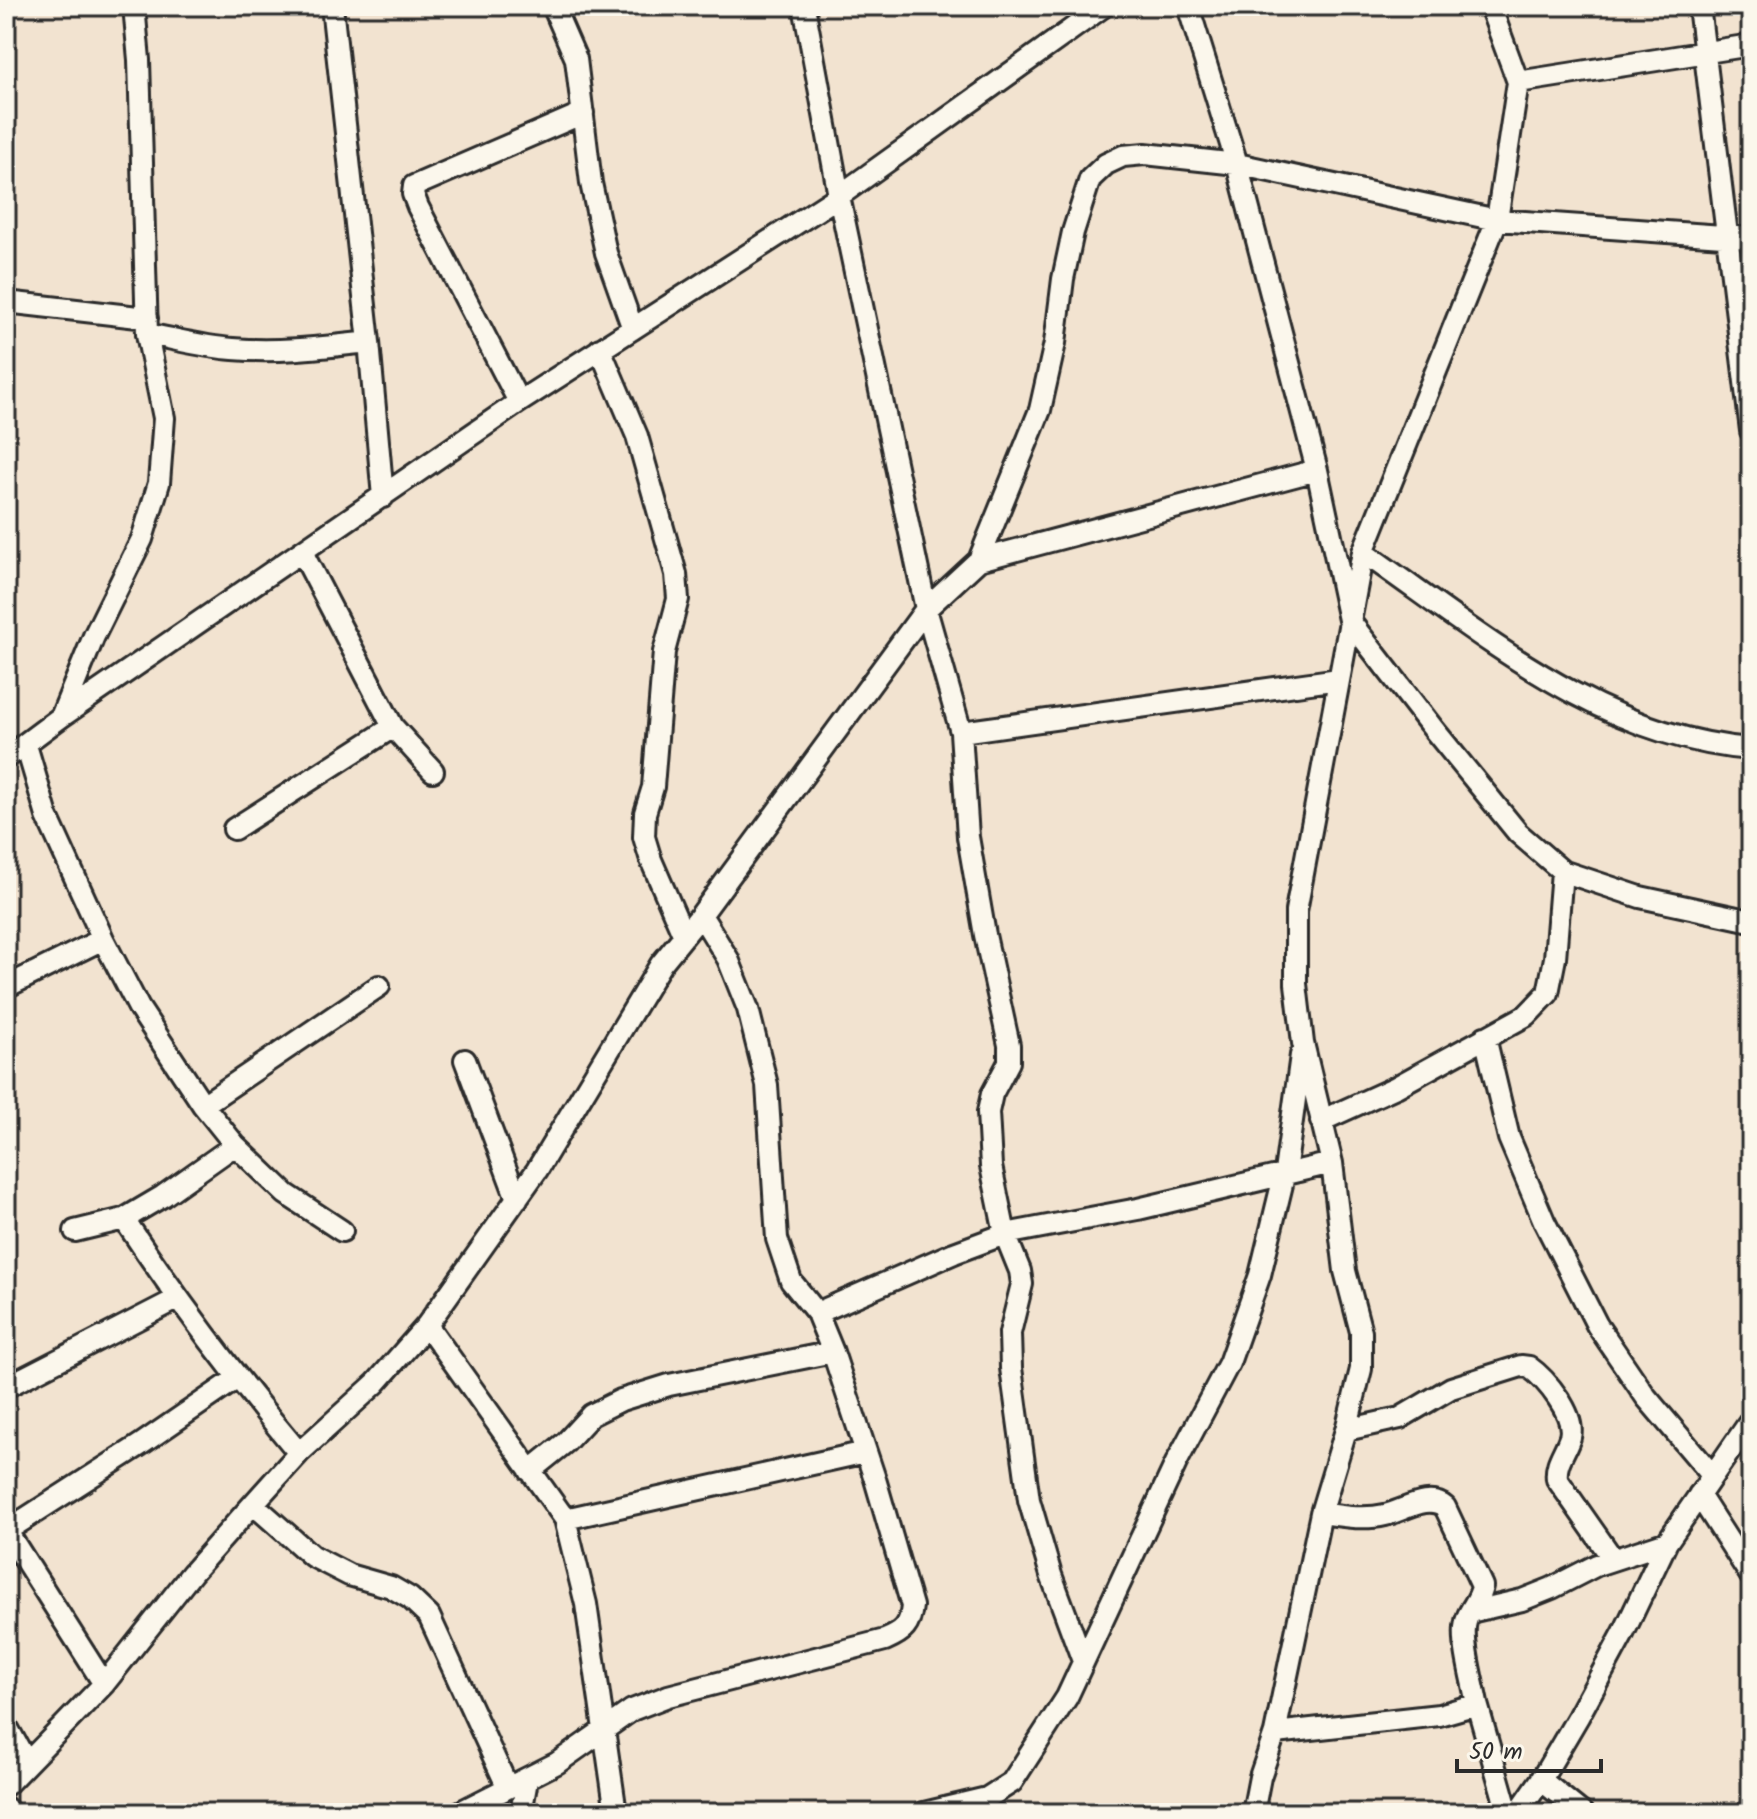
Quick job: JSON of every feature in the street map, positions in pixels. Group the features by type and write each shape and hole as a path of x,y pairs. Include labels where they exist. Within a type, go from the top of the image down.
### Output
{"street":[{"path":"61,717 94,636 142,539 159,483 164,418 147,326 139,60 134,6"},
{"path":"332,6 383,497"},
{"path":"553,6 576,59 591,183 606,253 633,329"},
{"path":"804,6 839,196 926,609 961,732 968,837 1009,1045 1009,1062 992,1094 988,1112 991,1166 1005,1234 1022,1284 1009,1346 1029,1500 1051,1575 1083,1661"},
{"path":"6,758 519,402 839,196 1104,6"},
{"path":"1188,6 1237,164 1317,470 1349,620 1518,833 1562,871 1640,897 1751,921"},
{"path":"1253,1813 1260,1777 1275,1733 1321,1513 1361,1369 1361,1332 1345,1271 1332,1163 1303,1043 1296,984 1296,911 1363,552 1497,220 1518,82 1490,6"},
{"path":"1699,6 1751,431"},
{"path":"1518,82 1751,45"},
{"path":"519,402 418,207 413,194 414,186 583,113"},
{"path":"6,1785 104,1684 192,1573 299,1453 376,1383 427,1325 537,1170 661,964 701,915 926,609 979,560 1040,410 1055,343 1073,232 1090,179 1106,164 1123,156 1145,154 1237,164 1497,220 1751,238"},
{"path":"6,302 147,326 230,349 297,350 369,342"},
{"path":"600,349 637,436 676,574 678,599 664,652 653,787 645,813 644,837 684,936"},
{"path":"979,560 1317,470"},
{"path":"302,552 393,727 433,771"},
{"path":"1363,552 1526,667 1629,720 1711,746 1751,749"},
{"path":"961,732 1339,679"},
{"path":"234,829 393,727"},
{"path":"26,745 47,816 103,939 139,1008 203,1105 235,1145 286,1194 342,1231"},
{"path":"1321,1121 1396,1087 1527,1015 1548,993 1555,958 1562,871"},
{"path":"458,1813 518,1784 632,1710 668,1696 885,1640 901,1633 910,1623 912,1606 833,1352 817,1313 791,1281 777,1239 767,1085 748,1009 728,959 701,915"},
{"path":"6,987 103,939"},
{"path":"203,1105 379,986"},
{"path":"1485,1037 1509,1138 1544,1221 1590,1312 1646,1397 1712,1475"},
{"path":"924,1813 987,1798 1012,1782 1067,1697 1176,1463 1229,1363 1260,1275 1285,1172 1303,1043"},
{"path":"465,1060 517,1199"},
{"path":"75,1231 124,1219 163,1196 235,1145"},
{"path":"817,1313 1005,1234 1138,1209 1332,1163"},
{"path":"124,1219 177,1299 236,1379 299,1453"},
{"path":"6,1387 177,1299"},
{"path":"427,1325 565,1519 586,1604 616,1813"},
{"path":"530,1471 566,1442 591,1415 621,1400 669,1385 833,1352"},
{"path":"1346,1430 1400,1418 1451,1388 1521,1366 1529,1367 1569,1414 1570,1436 1556,1468 1557,1479 1613,1559"},
{"path":"104,1684 6,1530 128,1454 236,1379"},
{"path":"1518,1813 1541,1780 1623,1634 1667,1542 1751,1420"},
{"path":"565,1519 866,1452"},
{"path":"1699,1495 1751,1576"},
{"path":"1321,1513 1350,1517 1383,1516 1428,1502 1440,1502 1445,1507 1482,1586 1481,1598 1464,1626 1477,1704 1508,1813"},
{"path":"253,1504 312,1556 349,1575 391,1587 410,1598 429,1616 518,1784 521,1813"},
{"path":"1470,1612 1522,1600 1613,1559 1667,1542"},
{"path":"1275,1733 1439,1715 1477,1704"},
{"path":"6,1725 27,1763"},
{"path":"1541,1780 1582,1813"},
{"path":"6,1808 10,1813"}]}
